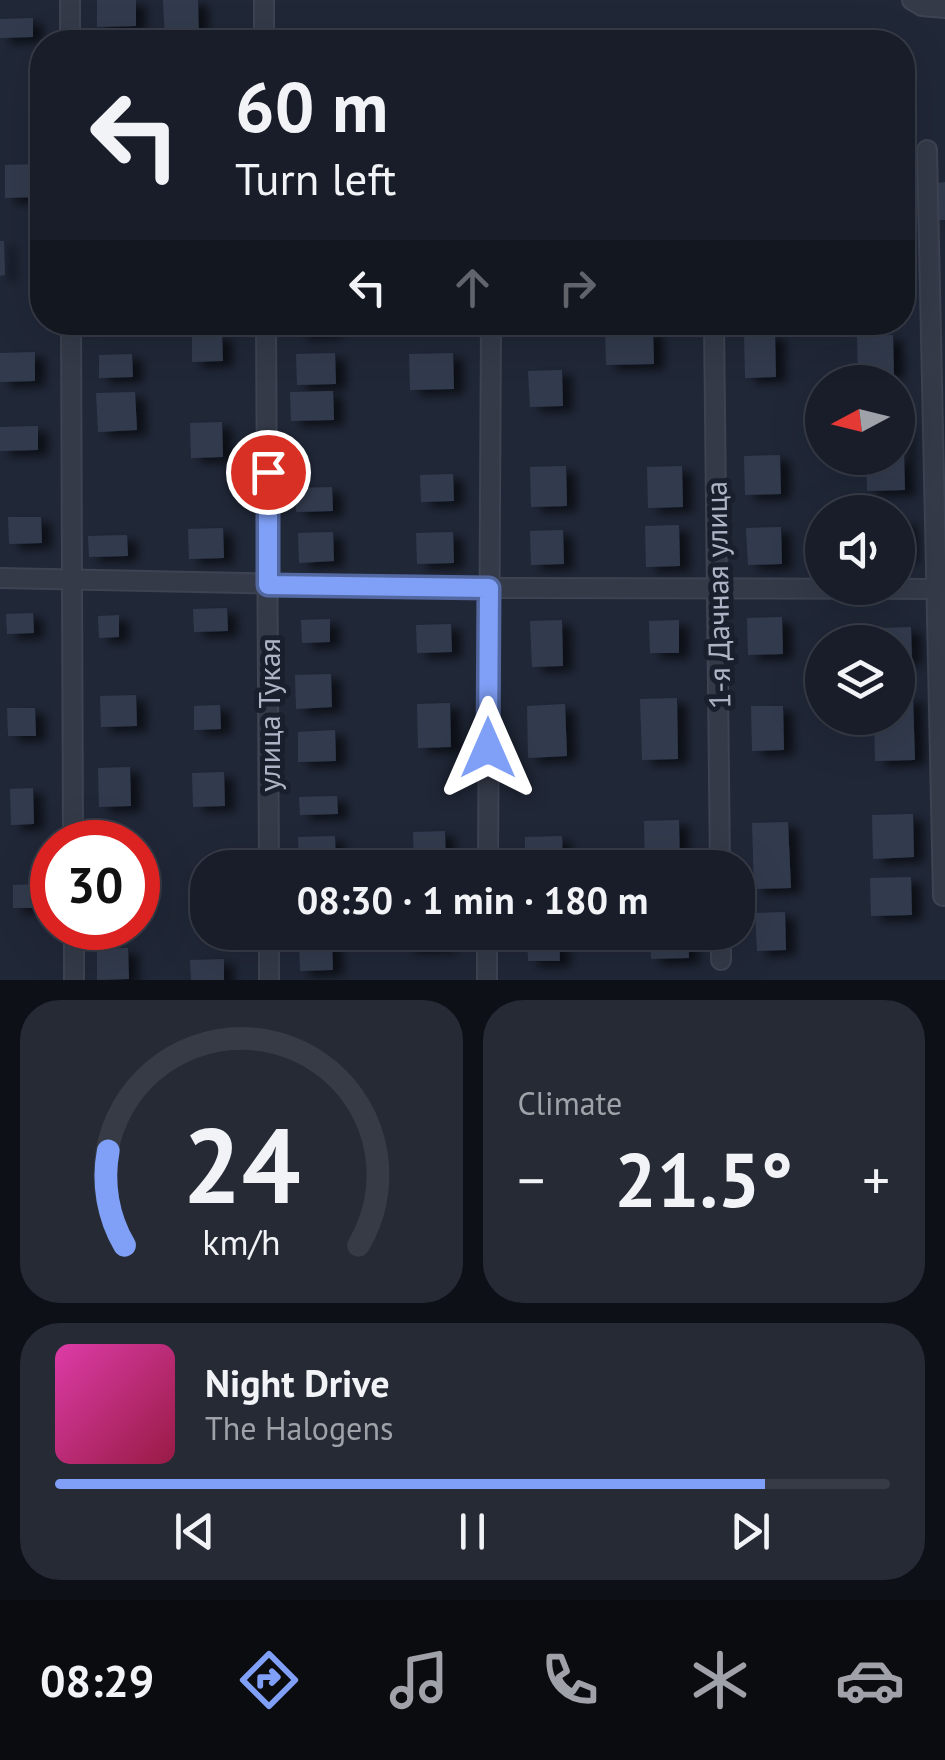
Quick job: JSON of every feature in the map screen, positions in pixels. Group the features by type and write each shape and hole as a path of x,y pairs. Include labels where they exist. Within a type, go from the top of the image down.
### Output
{"street":[{"path":"70,0 70,30"},
{"path":"264,0 264,30"},
{"path":"912,0 922,6 945,8"},
{"path":"926,150 940,589 943,896"},
{"path":"71,335 73,820"},
{"name":"улица Тукая","path":"266,335 269,850"},
{"path":"488,850 491,335"},
{"name":"1-я Дачная улица","path":"714,335 720,850"},
{"path":"0,578 489,588 940,589"},
{"path":"74,950 74,980"},
{"path":"269,950 269,980"},
{"path":"487,980 488,950"},
{"path":"721,950 721,960"}],"building":[{"path":"97,0 136,0 136,26 97,27"},
{"path":"163,0 198,0 199,30 164,30"},
{"path":"33,18 30,37 0,38 0,19"},
{"path":"30,164 30,197 5,198 5,165"},
{"path":"945,182 945,220 939,220 938,183"},
{"path":"0,241 4,241 5,275 0,276"},
{"path":"192,335 222,335 223,361 192,362"},
{"path":"605,335 653,335 654,364 606,365"},
{"path":"744,335 775,335 776,377 745,378"},
{"path":"893,335 894,365 858,365 857,336"},
{"path":"35,352 35,381 0,382 0,353"},
{"path":"335,353 336,384 297,385 296,354"},
{"path":"453,353 454,389 410,390 409,354"},
{"path":"132,354 133,377 99,378 99,355"},
{"path":"562,370 563,406 530,407 528,371"},
{"path":"333,391 334,420 291,421 290,392"},
{"path":"135,392 137,430 98,432 96,393"},
{"path":"222,422 223,457 191,458 190,423"},
{"path":"38,426 38,450 0,451 0,427"},
{"path":"780,455 781,494 745,495 744,456"},
{"path":"566,466 567,506 531,507 530,467"},
{"path":"682,466 683,507 648,508 647,467"},
{"path":"453,474 454,501 421,502 420,475"},
{"path":"867,475 905,475 905,490 867,491"},
{"path":"332,487 333,511 296,512 295,488"},
{"path":"8,517 41,517 42,543 9,544"},
{"path":"679,525 680,566 646,567 645,526"},
{"path":"781,527 782,564 748,565 746,528"},
{"path":"223,528 224,558 189,559 188,529"},
{"path":"563,530 564,564 531,565 530,531"},
{"path":"333,532 334,561 299,563 298,533"},
{"path":"453,532 454,563 417,564 416,533"},
{"path":"127,535 128,556 89,557 88,536"},
{"path":"227,608 228,631 194,632 193,609"},
{"path":"33,613 34,633 7,634 6,614"},
{"path":"119,615 119,637 99,638 98,616"},
{"path":"782,617 783,654 748,655 747,618"},
{"path":"330,619 330,642 302,643 301,620"},
{"path":"562,620 563,666 532,667 530,621"},
{"path":"679,620 679,653 650,653 649,621"},
{"path":"451,624 452,652 417,653 416,625"},
{"path":"331,674 332,707 296,709 295,675"},
{"path":"136,695 137,726 101,727 100,696"},
{"path":"677,698 678,759 642,760 640,699"},
{"path":"450,703 451,747 418,748 417,704"},
{"path":"565,704 567,756 528,758 527,706"},
{"path":"220,705 221,729 194,730 194,706"},
{"path":"751,706 783,706 784,750 752,751"},
{"path":"7,708 35,708 36,736 8,736"},
{"path":"335,730 336,761 298,762 298,732"},
{"path":"874,735 914,735 915,760 875,761"},
{"path":"130,767 131,806 99,807 98,768"},
{"path":"224,772 225,806 193,807 192,773"},
{"path":"33,788 34,820 30,824 11,825 10,789"},
{"path":"337,796 338,814 300,815 299,797"},
{"path":"913,814 914,857 873,859 872,815"},
{"path":"679,820 680,850 645,850 644,821"},
{"path":"788,822 791,888 755,889 752,823"},
{"path":"445,831 446,850 414,850 413,832"},
{"path":"335,836 335,850 298,850 298,837"},
{"path":"562,836 562,850 525,850 525,837"},
{"path":"911,877 912,915 871,916 870,878"},
{"path":"30,884 30,908 13,908 13,885"},
{"path":"785,912 786,950 757,951 755,913"},
{"path":"97,950 128,950 129,979 97,980"},
{"path":"299,950 332,950 333,970 300,971"},
{"path":"528,950 560,950 560,961 528,961"},
{"path":"651,950 689,950 689,958 651,959"},
{"path":"224,959 224,980 191,980 190,960"}],"route":[{"path":"268,472 268,585 489,588 488,748"}]}
